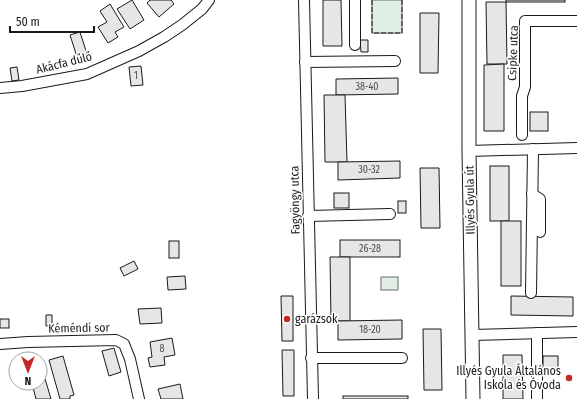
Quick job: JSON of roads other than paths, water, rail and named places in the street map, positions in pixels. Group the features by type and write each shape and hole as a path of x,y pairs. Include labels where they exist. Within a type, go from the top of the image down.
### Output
{"street":[{"name":"Akácfa dűlő","path":"0,88 22,86 87,74 139,51 164,37 202,9 209,0"},
{"name":"Fagyöngy utca","path":"304,0 313,399"},
{"path":"355,0 355,45"},
{"name":"Illyés Gyula út","path":"469,0 469,151 473,399"},
{"name":"Csipke utca","path":"522,135 522,96 525,87 525,21 577,21"},
{"path":"305,62 395,61"},
{"path":"469,151 577,148"},
{"path":"531,293 533,150"},
{"path":"532,194 540,199 540,232"},
{"path":"308,216 390,214"},
{"path":"472,335 577,332"},
{"path":"537,333 537,399"},
{"name":"Kéméndi sor","path":"0,344 116,340 124,344 130,359 139,399"},
{"path":"311,358 402,358"}],"place":[{"name":"garázsok","path":"287,319"},
{"name":"Illyés Gyula Általános Iskola és Óvoda","path":"569,378"}]}
